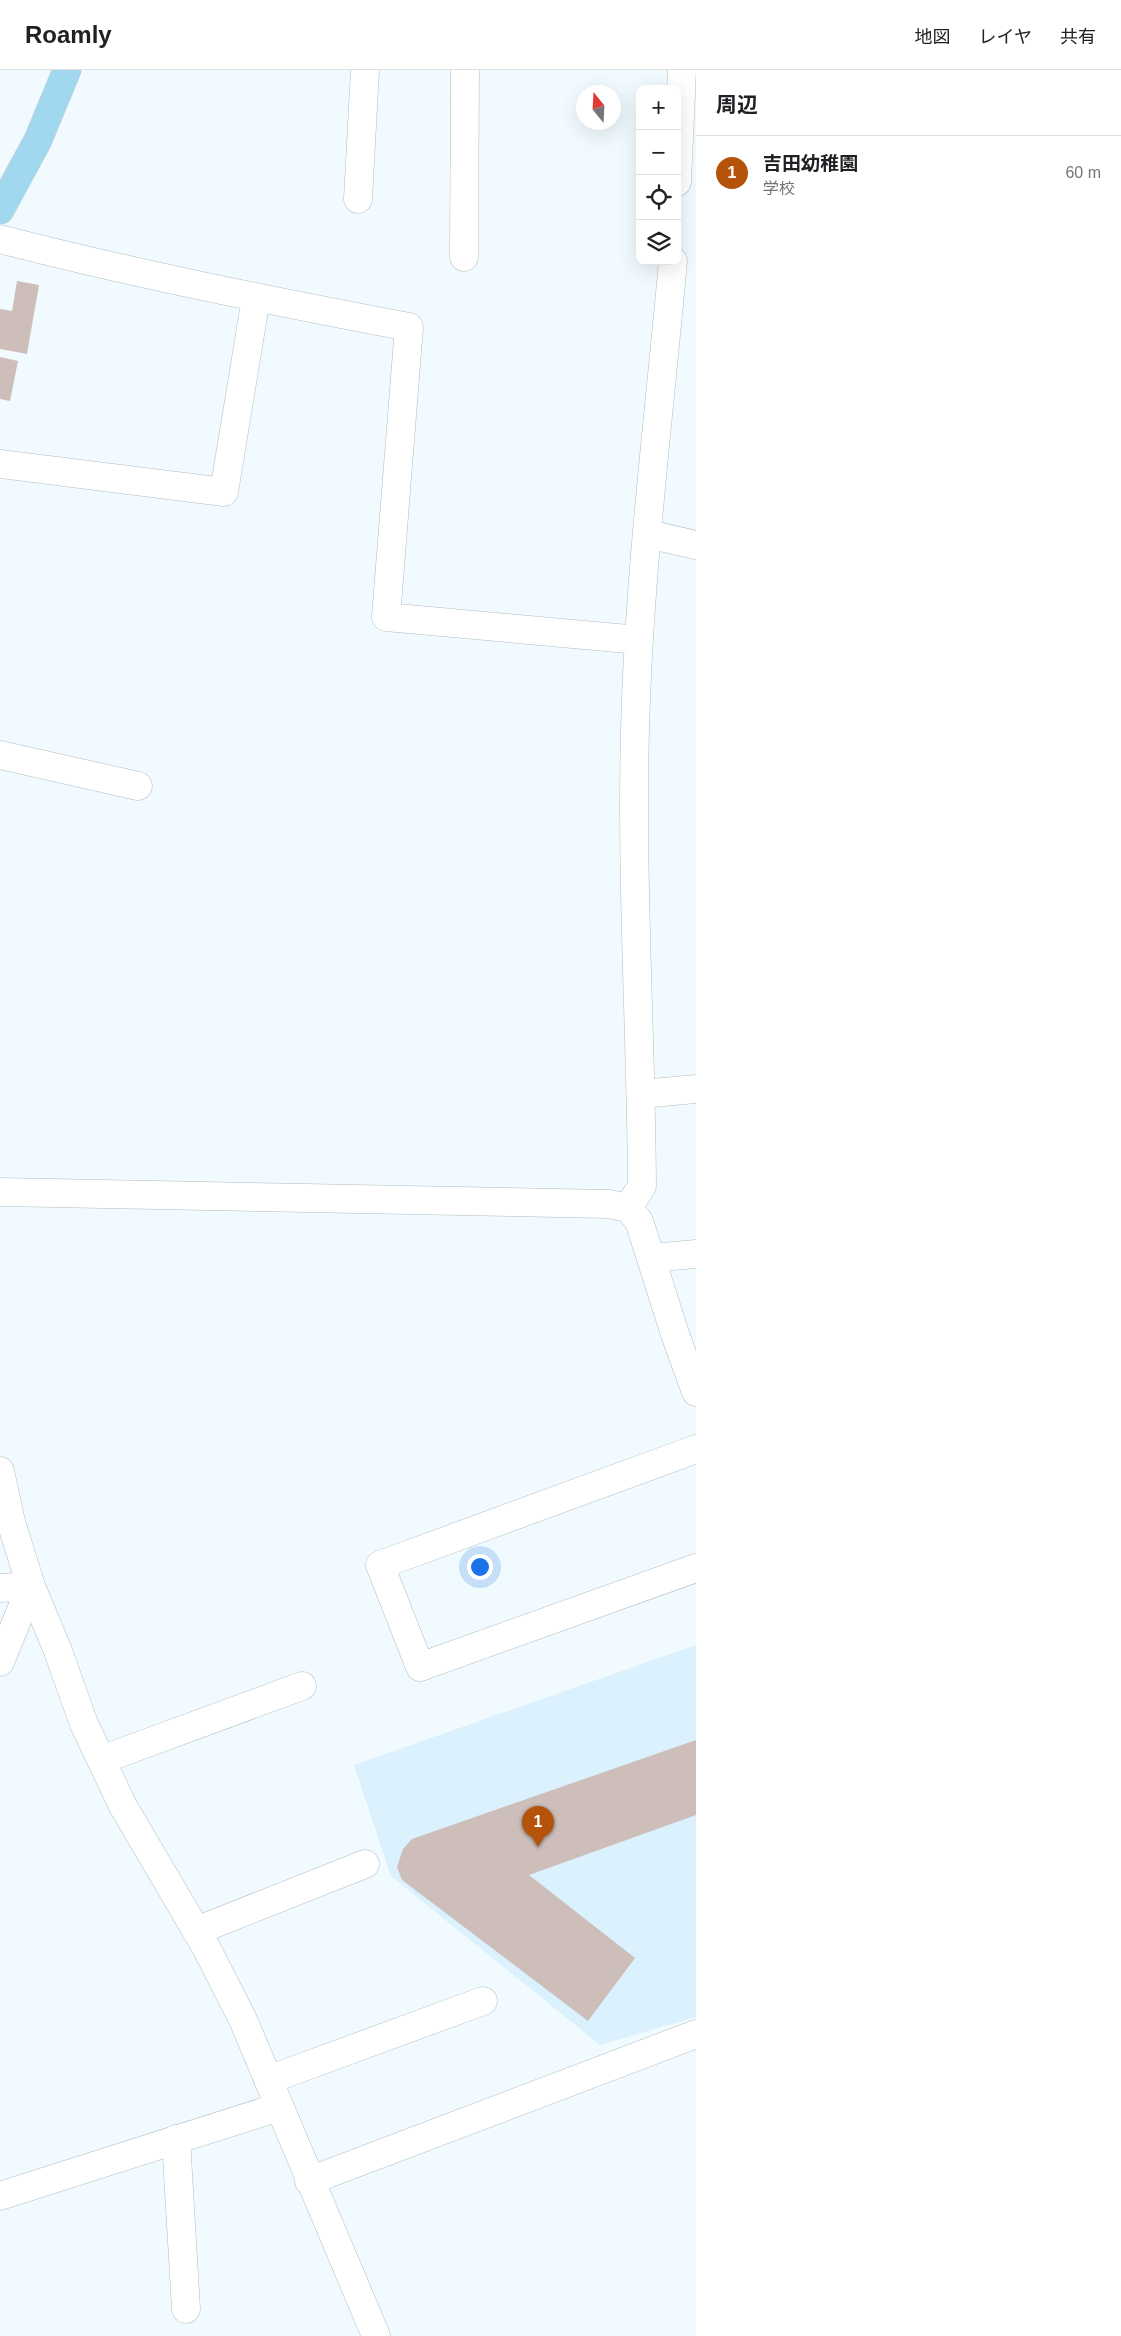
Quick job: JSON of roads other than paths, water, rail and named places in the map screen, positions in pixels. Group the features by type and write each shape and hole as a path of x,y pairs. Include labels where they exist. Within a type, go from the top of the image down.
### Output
{"main road":[{"path":"0,210 38,140 67,70"}],"street":[{"path":"358,199 365,70"},
{"path":"464,257 465,70"},
{"path":"677,175 682,70"},
{"path":"0,239 82,260 256,298 409,327 386,616 639,640"},
{"path":"628,1208 642,1186 634,832 635,730 639,640 673,265"},
{"path":"0,464 224,492 256,298"},
{"path":"648,534 696,545"},
{"path":"0,755 138,786"},
{"path":"641,1094 696,1089"},
{"path":"0,1192 609,1204 628,1208 639,1221 674,1334 696,1392"},
{"path":"652,1258 696,1254"},
{"path":"696,1449 380,1565 420,1667 696,1568"},
{"path":"0,1471 11,1522 31,1586 58,1651 84,1724 123,1806 196,1931 244,2022 309,2181 376,2336"},
{"path":"0,1588 31,1586"},
{"path":"0,1662 31,1586"},
{"path":"101,1760 302,1686"},
{"path":"196,1931 365,1864"},
{"path":"268,2080 483,2001"},
{"path":"309,2181 696,2034"},
{"path":"0,2196 279,2106"},
{"path":"176,2139 186,2309"}],"place":[{"name":"吉田幼稚園","path":"538,1847"}]}
